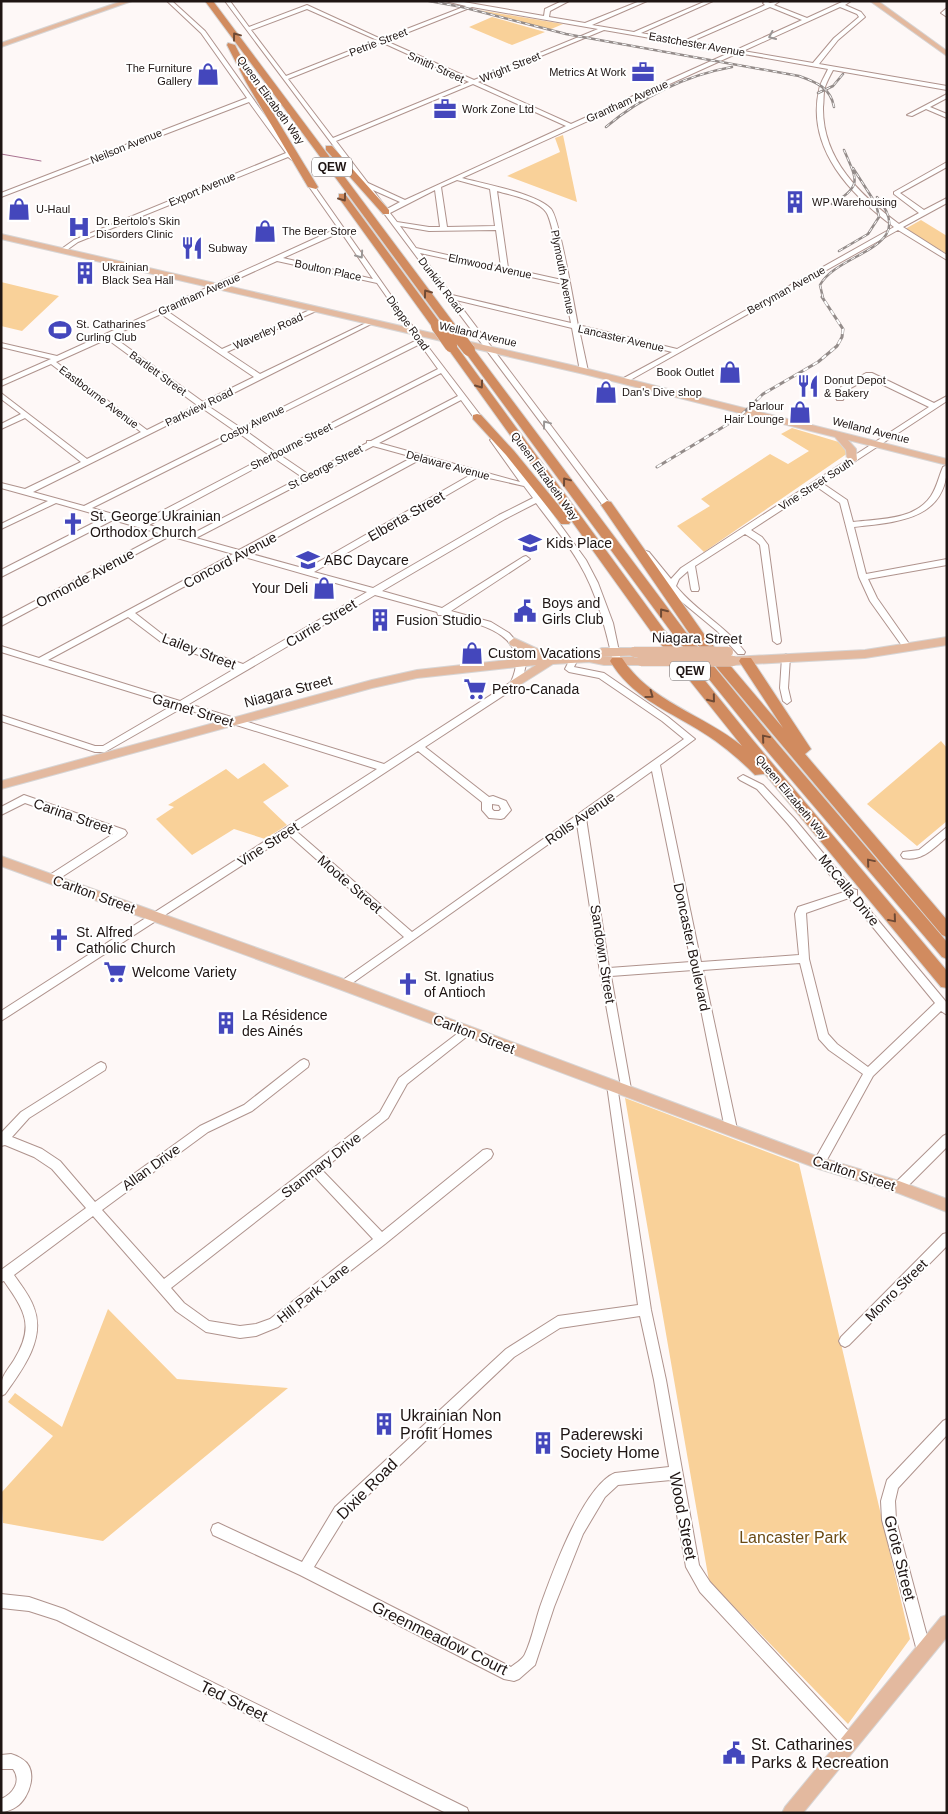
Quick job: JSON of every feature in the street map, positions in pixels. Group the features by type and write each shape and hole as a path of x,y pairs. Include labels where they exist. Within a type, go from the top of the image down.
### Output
{"highway":[{"name":"Queen Elizabeth Way","path":"200,1 638,605 741,736 947,982"},
{"name":"Queen Elizabeth Way","path":"209,1 686,641 766,740 947,953"},
{"path":"231,45 241,67 294,151 313,187"},
{"path":"295,114 307,124 381,207"},
{"path":"478,417 596,558 638,605"},
{"path":"607,505 701,640 947,931"},
{"path":"616,656 622,672 631,681 657,700 732,745 760,771 850,875 877,900"},
{"path":"737,657 842,806"}],"main road":[{"path":"1,45 129,1"},
{"path":"873,1 947,54"},
{"name":"Welland Avenue","path":"1,236 314,310 489,348 947,462"},
{"path":"388,325 397,325 406,318"},
{"path":"501,364 506,358 517,356"},
{"path":"840,436 851,449 852,460"},
{"name":"Niagara Street","path":"1,785 372,684 417,674 522,662 616,656 634,652 766,660 781,657 865,654 947,641"},
{"path":"514,642 551,660"},
{"name":"Niagara Street","path":"616,656 641,661 737,657"},
{"path":"515,684 551,660"},
{"name":"Carlton Street","path":"1,861 344,984 819,1163 899,1187 947,1206"},
{"path":"791,1813 947,1624"}],"street":[{"name":"Dieppe Road","path":"169,1 200,28 406,318 414,332 576,551 588,571 609,623 616,656"},
{"name":"Dunkirk Road","path":"227,1 607,505 687,603 720,630 737,657"},
{"name":"Eastchester Avenue","path":"446,1 471,6 507,9 635,34 947,88"},
{"path":"546,18 547,10 567,1"},
{"path":"586,25 644,1"},
{"path":"635,34 711,1"},
{"path":"761,1 807,20"},
{"path":"684,42 778,1"},
{"name":"Grantham Avenue","path":"381,207 405,202 849,1"},
{"path":"815,65 832,41 862,17 858,13 840,5"},
{"name":"Petrie Street","path":"285,78 471,6"},
{"name":"Smith Street","path":"248,29 307,7 571,126"},
{"path":"947,10 944,13 947,15"},
{"name":"Wright Street","path":"333,140 603,28"},
{"path":"831,68 821,92 820,109 823,132 838,169 876,212 897,228 947,258"},
{"path":"910,114 947,96"},
{"name":"Neilson Avenue","path":"1,195 251,98"},
{"path":"925,107 947,116"},
{"name":"Export Avenue","path":"62,251 76,241 289,154"},
{"path":"923,214 896,193 947,164"},
{"name":"Plymouth Avenue","path":"457,178 532,199 548,211 556,230 584,371"},
{"path":"366,184 405,202"},
{"path":"438,186 444,229"},
{"path":"493,187 505,269"},
{"name":"Berryman Avenue","path":"625,381 947,200"},
{"path":"394,223 444,229 498,228"},
{"name":"Grantham Avenue","path":"3,382 342,229"},
{"name":"Elmwood Avenue","path":"414,249 566,283"},
{"name":"Boulton Place","path":"276,259 379,282"},
{"name":"Lancaster Avenue","path":"449,296 677,351"},
{"name":"Waverley Road","path":"222,352 314,310"},
{"path":"162,311 260,378"},
{"name":"Parkview Road","path":"26,492 372,322"},
{"name":"Bartlett Street","path":"108,336 202,405 307,477"},
{"name":"Cosby Avenue","path":"84,509 422,341"},
{"path":"1,344 54,360"},
{"name":"Eastbourne Avenue","path":"54,360 146,433"},
{"name":"Sherbourne Street","path":"142,525 274,454 442,370"},
{"path":"840,398 844,389 869,374 933,406"},
{"path":"1,395 86,462"},
{"name":"St George Street","path":"188,539 462,397"},
{"name":"Vine Street South","path":"672,586 675,578 688,568 947,398"},
{"path":"1,427 25,415"},
{"name":"Delaware Avenue","path":"370,443 526,484"},
{"name":"Concord Avenue","path":"40,661 242,554 419,457"},
{"path":"852,525 906,517 917,513 934,497 947,467"},
{"name":"Elberta Street","path":"306,573 479,473"},
{"path":"818,483 844,502 852,525 863,577 873,599 908,648"},
{"path":"1,485 441,613 488,624 502,631 522,652 520,676 515,684"},
{"name":"Currie Street","path":"1,718 95,749 105,749 182,706 502,517 538,499"},
{"path":"1,527 56,500"},
{"path":"1,574 112,517"},
{"path":"745,530 759,539 764,545 777,641"},
{"name":"Ormonde Avenue","path":"1,622 169,533"},
{"path":"441,613 526,559"},
{"path":"863,577 947,562"},
{"path":"659,570 688,568 696,589"},
{"name":"Lailey Street","path":"130,614 164,640 245,668"},
{"name":"Garnet Street","path":"1,649 231,722 385,768"},
{"path":"781,657 787,701"},
{"name":"Rolls Avenue","path":"344,984 690,740 650,708 601,675 569,668 574,659"},
{"name":"Vine Street","path":"1,1017 515,684"},
{"path":"417,746 488,801"},
{"name":"Doncaster Boulevard","path":"655,765 731,1129"},
{"name":"McCalla Drive","path":"743,778 760,787 852,893 944,1007"},
{"name":"Carina Street","path":"1,812 24,799 122,833 51,879"},
{"name":"Sandown Street","path":"581,818 605,972 626,1089"},
{"name":"Moote Street","path":"290,830 411,937"},
{"path":"906,855 922,853 947,831"},
{"path":"852,893 802,910 800,914 804,959 824,1036 832,1047 869,1073"},
{"path":"605,972 804,959"},
{"path":"819,1163 869,1073 944,1007"},
{"name":"Stanmary Drive","path":"163,1287 384,1116 403,1081 466,1031"},
{"name":"Allan Drive","path":"4,1275 204,1129 248,1108 304,1064"},
{"path":"2,1139 25,1115 101,1067"},
{"name":"Wood Street","path":"612,1085 645,1310 660,1380 674,1472 692,1567 705,1587 849,1742"},
{"name":"Hill Park Lane","path":"2,1139 38,1153 56,1165 180,1307 206,1326 240,1332 256,1330 274,1323 487,1154"},
{"path":"899,1187 947,1139"},
{"path":"315,1170 381,1240"},
{"name":"Monro Street","path":"845,1341 947,1238"},
{"path":"1,1390 26,1353 31,1326 30,1312 4,1275"},
{"name":"Dixie Road","path":"305,1570 340,1512 510,1353 558,1322 645,1310"},
{"name":"Grote Street","path":"924,1651 889,1520 888,1501 892,1485 947,1425"},
{"name":"Greenmeadow Court","path":"218,1530 305,1570 509,1674 514,1674 530,1660 547,1607 578,1530 600,1492 615,1479 674,1472"},
{"name":"Ted Street","path":"1,1601 29,1604 59,1614 462,1813"},
{"path":"1,1762 10,1761 16,1763 24,1772 25,1779 20,1795 15,1801 1,1806"}],"green space":[{"path":"479,10 563,24 549,30"},
{"path":"492,17 545,32 512,45 469,27"},
{"path":"563,135 577,202 507,176 560,152 555,138"},
{"path":"921,220 947,236 947,254 905,229"},
{"path":"1,282 59,296 22,331 1,326"},
{"path":"792,428 842,443 848,453 704,552 677,526 710,506 701,499 770,454 788,464 809,451 781,434"},
{"path":"941,741 947,748 947,821 917,846 867,804"},
{"path":"264,763 289,786 263,802 287,825 265,839 234,829 192,855 156,819 174,807 168,805 226,769 238,779"},
{"name":"Lancaster Park","path":"625,1098 799,1164 910,1639 848,1724 709,1581"},
{"path":"108,1309 177,1379 288,1388 103,1541 3,1523 1,1493 53,1436 8,1402 15,1393 62,1427"}],"waterway":[{"path":"1,154 41,161"}],"railway":[{"path":"429,1 462,7 566,34 799,76 817,83 825,90"},
{"path":"606,127 634,106 665,89 698,76 732,67"},
{"path":"825,90 833,86 843,74"},
{"path":"818,93 825,90"},
{"path":"825,90 830,95 834,107"},
{"path":"832,204 842,198 853,187 854,176 844,150"},
{"path":"839,251 868,234 879,217 876,204 853,168"},
{"path":"823,298 820,285 830,274 843,264 872,248 883,239 889,228 888,214 877,197"},
{"path":"657,467 738,418 763,394 818,362 837,346 842,337 843,329 822,297"}],"place":[{"name":"Metrics At Work","path":"643,72"},
{"name":"The Furniture Gallery","path":"208,74"},
{"name":"Work Zone Ltd","path":"445,109"},
{"name":"WP Warehousing","path":"795,202"},
{"name":"U-Haul","path":"19,209"},
{"name":"Dr. Bertolo's Skin Disorders Clinic","path":"79,227"},
{"name":"The Beer Store","path":"265,231"},
{"name":"Subway","path":"192,248"},
{"name":"Ukrainian Black Sea Hall","path":"85,273"},
{"name":"St. Catharines Curling Club","path":"60,330"},
{"name":"Book Outlet","path":"730,372"},
{"name":"Donut Depot & Bakery","path":"808,386"},
{"name":"Dan's Dive shop","path":"606,392"},
{"name":"Parlour Hair Lounge","path":"800,412"},
{"name":"St. George Ukrainian Orthodox Church","path":"73,524"},
{"name":"Kids Place","path":"530,543"},
{"name":"ABC Daycare","path":"308,560"},
{"name":"Your Deli","path":"324,588"},
{"name":"Boys and Girls Club","path":"525,611"},
{"name":"Fusion Studio","path":"380,620"},
{"name":"Custom Vacations","path":"472,653"},
{"name":"Petro-Canada","path":"475,689"},
{"name":"St. Alfred Catholic Church","path":"59,940"},
{"name":"Welcome Variety","path":"115,972"},
{"name":"St. Ignatius of Antioch","path":"408,984"},
{"name":"La Résidence des Ainés","path":"226,1023"},
{"name":"Ukrainian Non Profit Homes","path":"384,1424"},
{"name":"Paderewski Society Home","path":"543,1443"},
{"name":"St. Catharines Parks & Recreation","path":"734,1753"}]}
